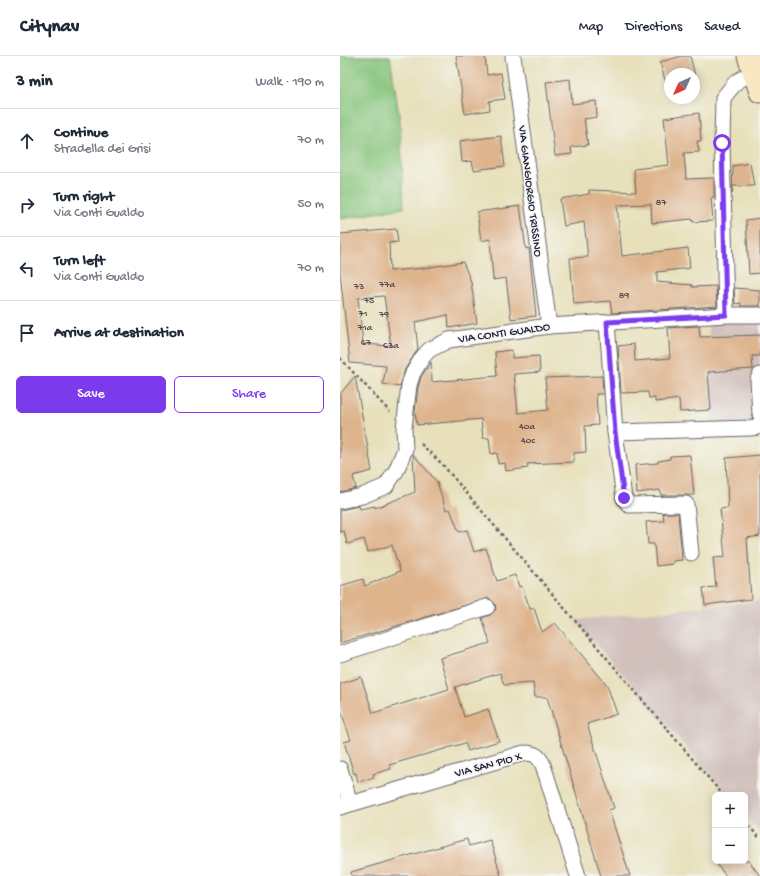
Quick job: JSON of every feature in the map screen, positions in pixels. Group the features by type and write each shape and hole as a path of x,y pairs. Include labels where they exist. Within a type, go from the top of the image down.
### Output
{"main road":[{"path":"750,64 760,92"}],"street":[{"name":"VIA GIANGIORGIO TRISSINO","path":"513,56 548,326"},
{"path":"726,315 722,143 723,98 750,64"},
{"name":"VIA CONTI GUALDO","path":"340,501 362,496 386,486 396,471 405,449 404,428 409,385 413,373 422,358 430,350 449,340 548,326 760,314"},
{"path":"607,322 615,432 624,498 629,505 638,506 686,504 691,553"},
{"path":"760,375 758,379 760,414"},
{"path":"615,432 751,428 757,427 760,423"},
{"path":"340,654 487,607"},
{"name":"VIA SAN PIO X","path":"345,805 524,753 533,753 539,758 543,765 578,876"},
{"path":"340,769 345,805"}],"path":[{"path":"340,358 404,428 442,464 720,792"},
{"path":"748,825 760,839"}],"shaded area":[{"path":"760,316 760,427 712,425 708,319"},
{"path":"760,601 760,831 748,818 748,792 725,792 575,620"}],"green space":[{"path":"340,56 390,56 400,122 404,208 340,219"}],"building":[{"path":"456,56 485,56 487,75 501,73 505,99 489,101 490,110 465,114"},
{"path":"682,56 690,56 693,68 664,68 664,76 660,62"},
{"path":"570,79 572,104 596,101 597,117 584,119 588,145 571,147 572,154 555,156 546,82"},
{"path":"699,113 701,141 697,141 699,152 684,153 686,179 714,178 714,197 711,198 713,221 693,222 692,219 652,223 651,204 617,205 622,256 688,248 690,268 657,272 657,282 692,285 692,287 716,286 717,306 612,313 610,301 574,304 570,258 588,257 584,222 564,226 560,199 589,194 589,190 636,192 634,169 669,165 664,118"},
{"path":"501,136 505,166 474,170 472,161 462,162 460,141"},
{"path":"750,163 754,186 733,186 732,194 733,166"},
{"path":"520,206 526,249 529,248 536,316 511,319 506,278 493,280 490,239 481,241 477,212"},
{"path":"760,218 760,273 749,274 746,220"},
{"path":"396,229 398,242 389,243 390,271 463,262 471,282 477,323 449,328 448,315 415,322 418,349 405,369 400,387 383,384 386,366 350,363 340,273 340,234","holes":["384,296 391,346 363,344 358,298"]},
{"path":"734,288 760,290 760,306 741,306 741,303 735,304"},
{"path":"699,326 700,337 760,335 760,356 752,356 753,369 708,372 711,410 680,412 679,399 655,402 655,398 649,398 648,392 621,393 618,346 634,344 635,361 670,358 668,328"},
{"path":"512,350 512,358 539,356 540,372 514,374 518,413 548,410 545,378 602,376 603,394 596,394 598,425 585,426 586,452 574,453 574,462 527,464 528,468 506,471 505,463 498,464 497,453 491,454 489,438 483,438 481,419 417,425 415,412 418,387 421,377 431,362 432,382 497,376 495,352"},
{"path":"355,376 372,471 353,476 356,488 340,492 340,394"},
{"path":"413,454 437,482 446,510 450,509 459,532 467,530 474,552 486,548 497,581 515,575 519,587 522,586 530,609 534,608 542,632 555,623 607,685 617,714 587,724 614,808 609,810 630,876 601,876 547,697 535,697 533,683 504,685 500,673 455,687 464,717 488,709 499,741 468,751 465,743 389,765 391,769 373,774 374,777 358,782 344,742 351,740 340,708 340,684 361,677 373,713 449,689 440,658 490,643 482,618 490,615 496,609 495,604 489,598 340,643 340,586 363,579 365,586 400,571 392,545 368,552 364,539 347,544 344,531 340,532 340,510 359,506 360,509 375,506 375,508 415,492"},
{"path":"690,455 694,495 661,495 660,490 637,493 635,465 658,463 658,461 670,459 670,456"},
{"path":"760,455 760,536 747,538 751,599 705,605 703,588 716,587 713,558 725,557 720,509 728,508 726,458"},
{"path":"663,513 678,513 682,560 673,561 673,564 656,566 654,544 648,544 646,522 664,521"},
{"path":"467,839 469,846 490,840 501,876 352,876 351,872"},
{"path":"749,861 760,876 726,876 716,864 748,864"}],"route":[{"path":"624,498 615,432 607,322 726,315 722,143"}]}
